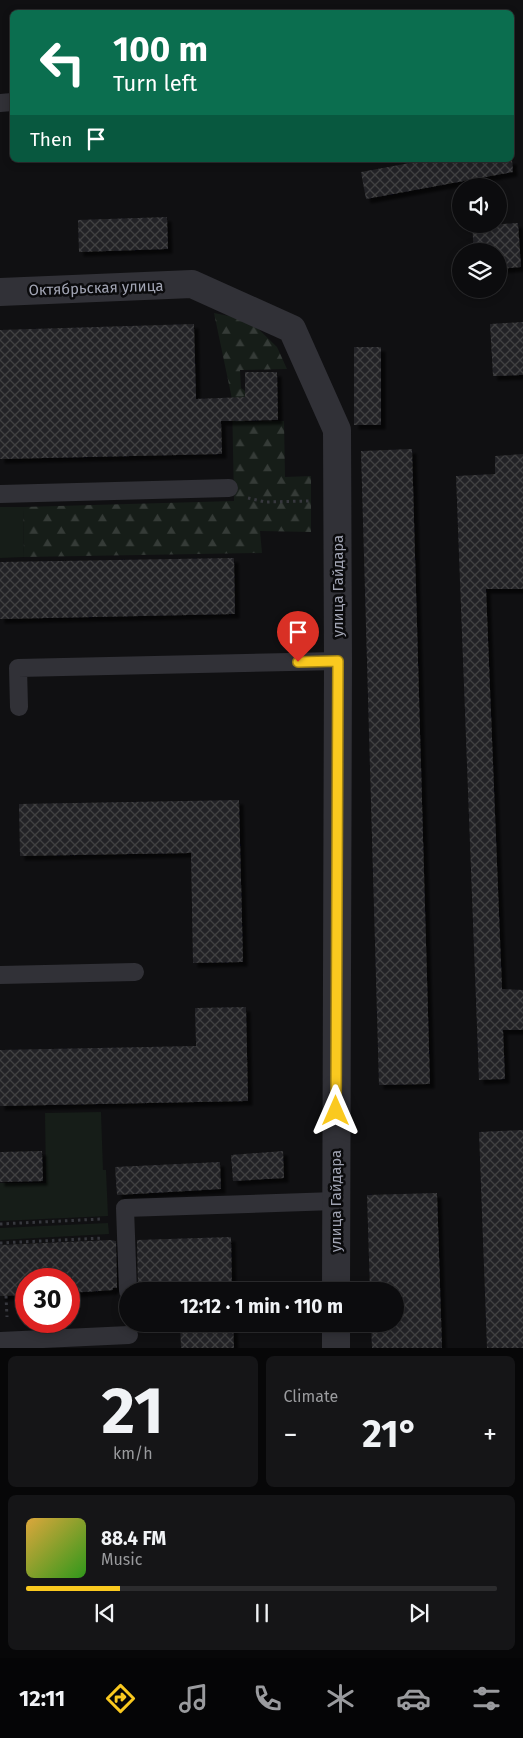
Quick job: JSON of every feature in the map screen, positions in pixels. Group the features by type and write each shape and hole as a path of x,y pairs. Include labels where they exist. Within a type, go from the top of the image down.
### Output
{"street":[{"name":"Октябрьская улица","path":"0,292 192,284"},
{"name":"улица Гайдара","path":"192,284 292,329 337,430 336,1282"},
{"path":"336,1332 336,1348"}],"lane":[{"path":"0,494 229,488"},
{"path":"19,707 18,668 338,661"},
{"path":"0,975 135,972"},
{"path":"128,1282 125,1208 335,1201"},
{"path":"0,1341 129,1336"}],"path":[{"path":"229,488 252,500 265,502 337,500"},
{"path":"0,1224 125,1218"},
{"path":"0,1243 126,1236"}],"green space":[{"path":"214,313 249,320 277,347 287,369 240,370 241,388 245,391 245,422 284,421 285,477 311,476 311,532 260,531 262,553 24,557 23,507 234,501 232,399"},
{"path":"0,507 23,507 24,557 0,558"},
{"path":"101,1112 103,1170 106,1170 108,1216 0,1221 0,1183 46,1183 45,1113"},
{"path":"108,1223 109,1234 0,1240 0,1228"}],"building":[{"path":"415,162 512,162 513,172 480,178 452,178 452,183 366,199 361,172"},
{"path":"167,217 168,249 79,252 78,220"},
{"path":"518,223 521,267 507,268 507,243 473,243 473,233 507,233 507,224"},
{"path":"523,322 523,375 493,376 490,324"},
{"path":"194,324 196,399 245,397 245,372 277,372 278,420 221,421 222,454 0,459 0,330"},
{"path":"354,347 381,347 381,425 354,425"},
{"path":"412,449 430,1084 379,1085 361,451"},
{"path":"523,454 523,589 486,589 502,989 523,990 523,1030 503,1030 505,1079 479,1080 456,476 495,474 495,456"},
{"path":"234,558 235,614 0,619 0,562"},
{"path":"239,800 243,962 193,963 191,853 20,856 19,804"},
{"path":"246,1007 248,1101 0,1106 0,1050 196,1046 195,1008"},
{"path":"523,1130 523,1348 487,1348 479,1132"},
{"path":"42,1151 43,1181 0,1182 0,1152"},
{"path":"283,1151 284,1178 233,1181 231,1155"},
{"path":"220,1162 221,1189 117,1195 115,1167"},
{"path":"437,1193 442,1348 372,1348 371,1332 404,1332 404,1282 370,1282 367,1195"},
{"path":"231,1237 232,1282 138,1282 137,1240"},
{"path":"116,1241 117,1288 113,1288 113,1290 80,1292 80,1268 15,1268 15,1295 0,1296 0,1245"},
{"path":"180,1332 233,1332 234,1348 181,1348"}],"route":[{"path":"298,662 338,661 336,1111"}]}
